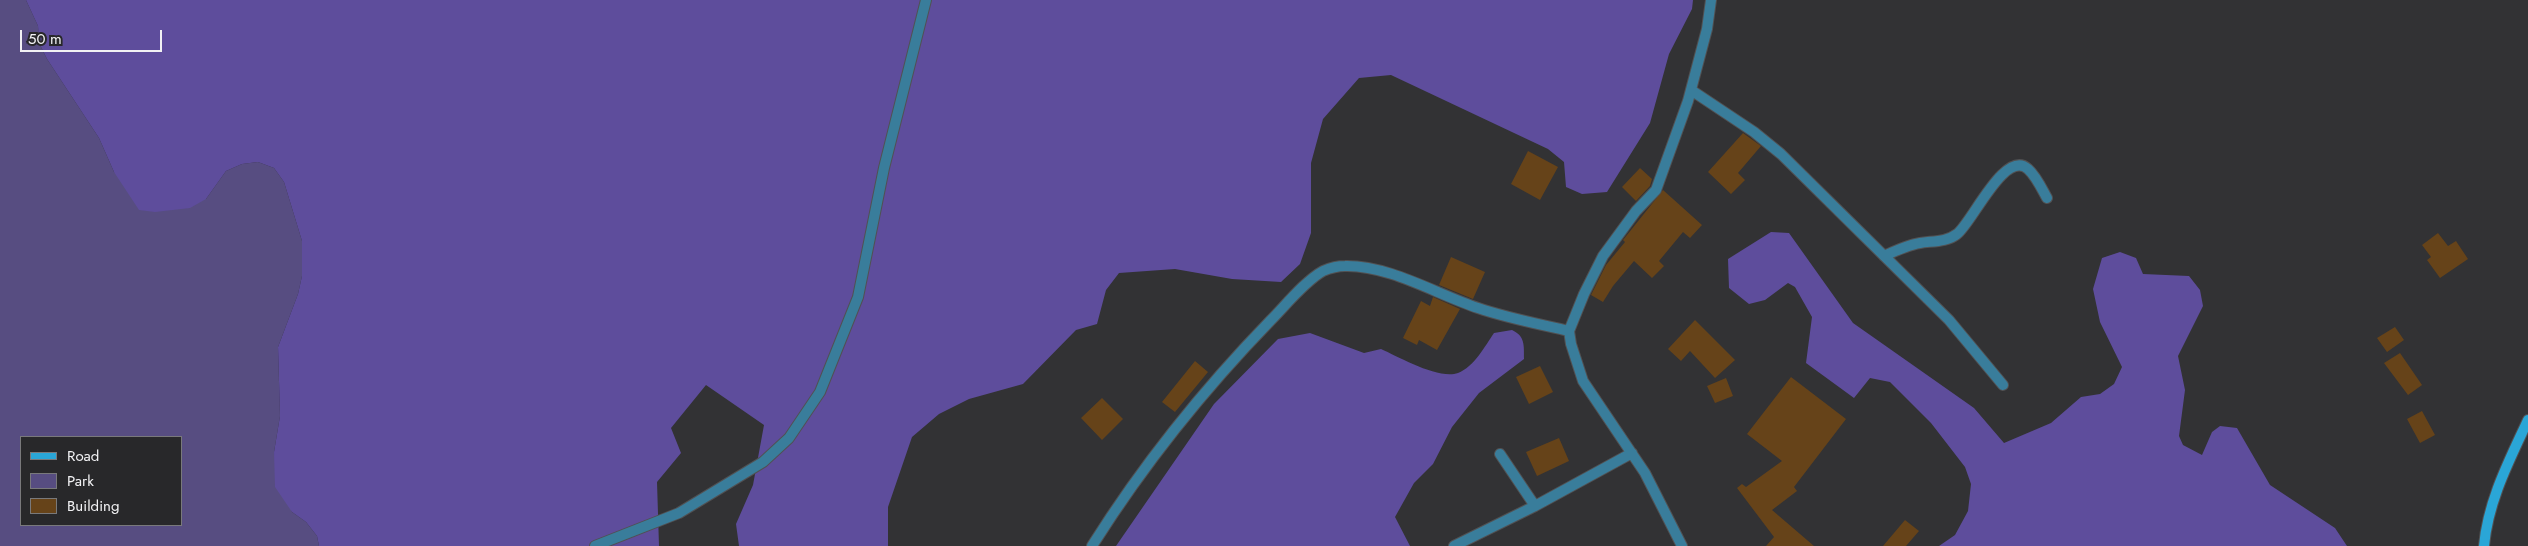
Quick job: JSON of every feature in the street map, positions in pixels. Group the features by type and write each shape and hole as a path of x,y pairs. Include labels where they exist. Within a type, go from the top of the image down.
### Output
{"main road":[{"path":"2484,546 2489,516 2499,485 2528,420"}],"street":[{"path":"595,546 679,513 763,462 789,438 820,392 858,297 884,168 926,0"},
{"path":"1682,546 1645,473 1583,381 1571,344 1569,331 1584,294 1603,256 1636,211 1656,190 1691,90 1707,29 1711,0"},
{"path":"1691,90 1754,132 1781,154 1949,320 2004,385"},
{"path":"1884,256 1919,243 1947,239 1957,234 1995,182 2014,166 2021,165 2029,169 2047,198"},
{"path":"1092,546 1159,451 1221,372 1294,296 1322,272 1341,266 1372,269 1401,276 1434,292 1480,308 1569,331"},
{"path":"1454,546 1535,506 1632,453"},
{"path":"1500,454 1535,506"}],"green space":[{"path":"0,0 26,0 38,26 39,43 47,59 99,138 114,172 206,199 226,171 242,164 258,162 274,168 284,182 302,241 302,276 298,294 278,347 280,416 274,452 292,512 306,522 317,536 319,546 0,546"}],"shaded area":[{"path":"26,0 1693,0 1692,9 1669,54 1650,123 1607,192 1582,194 1566,187 1564,162 1548,149 1391,75 1359,78 1323,119 1311,163 1311,233 1300,264 1281,282 1232,279 1175,269 1119,273 1106,290 1097,324 1076,330 1023,384 969,399 939,414 912,437 888,507 888,546 739,546 736,524 753,485 764,425 706,385 671,428 681,453 657,482 659,546 319,546 317,536 306,522 292,512 275,487 274,452 280,416 278,347 298,294 302,276 302,241 284,182 274,168 258,162 242,164 226,171 206,199 190,208 155,212 139,210 114,172 99,138 47,59 39,43 38,26"},
{"path":"1771,232 1789,233 1853,323 1974,408 2004,443 2051,423 2081,397 2100,394 2114,384 2122,367 2100,322 2093,289 2102,258 2120,252 2136,258 2143,274 2189,276 2200,290 2203,306 2178,356 2185,390 2179,436 2183,445 2202,455 2212,432 2220,426 2237,428 2270,485 2335,528 2347,546 1939,546 1955,535 1968,511 1971,484 1965,467 1931,423 1890,382 1870,378 1854,398 1806,363 1812,317 1795,287 1788,283 1765,300 1749,304 1729,288 1728,259"},
{"path":"1512,330 1522,338 1524,359 1479,393 1452,427 1433,464 1414,483 1395,517 1410,546 1116,546 1214,404 1278,339 1310,333 1364,353 1381,349 1430,371 1450,374 1458,373 1469,366 1479,356 1494,333"}],"building":[{"path":"1743,133 1761,146 1738,173 1745,180 1731,194 1708,172"},
{"path":"1528,151 1558,167 1540,200 1511,184"},
{"path":"1640,168 1652,179 1650,186 1636,201 1622,187"},
{"path":"1663,190 1702,225 1690,238 1683,232 1659,261 1664,266 1652,278 1634,261 1613,286 1603,302 1591,295 1606,265 1625,242 1623,240"},
{"path":"2438,233 2448,246 2456,241 2468,259 2440,278 2427,260 2431,257 2422,245"},
{"path":"1451,257 1485,272 1473,299 1439,285"},
{"path":"1433,297 1460,309 1437,350 1419,340 1417,345 1403,338 1421,301 1430,306"},
{"path":"1695,320 1735,360 1715,378 1690,351 1681,361 1668,349"},
{"path":"2395,327 2404,340 2387,352 2377,338"},
{"path":"2400,353 2422,385 2408,395 2384,363"},
{"path":"1195,361 1208,372 1175,412 1162,402"},
{"path":"1540,366 1553,392 1529,404 1516,377"},
{"path":"1791,377 1846,419 1794,487 1797,491 1772,510 1814,546 1766,546 1774,537 1737,488 1742,484 1746,487 1782,461 1747,434"},
{"path":"1726,378 1733,396 1715,403 1707,386"},
{"path":"1102,398 1123,419 1102,440 1081,418"},
{"path":"2422,411 2435,435 2420,443 2407,419"},
{"path":"1559,438 1569,461 1537,476 1526,452"},
{"path":"1905,520 1919,531 1906,546 1883,546"}]}
